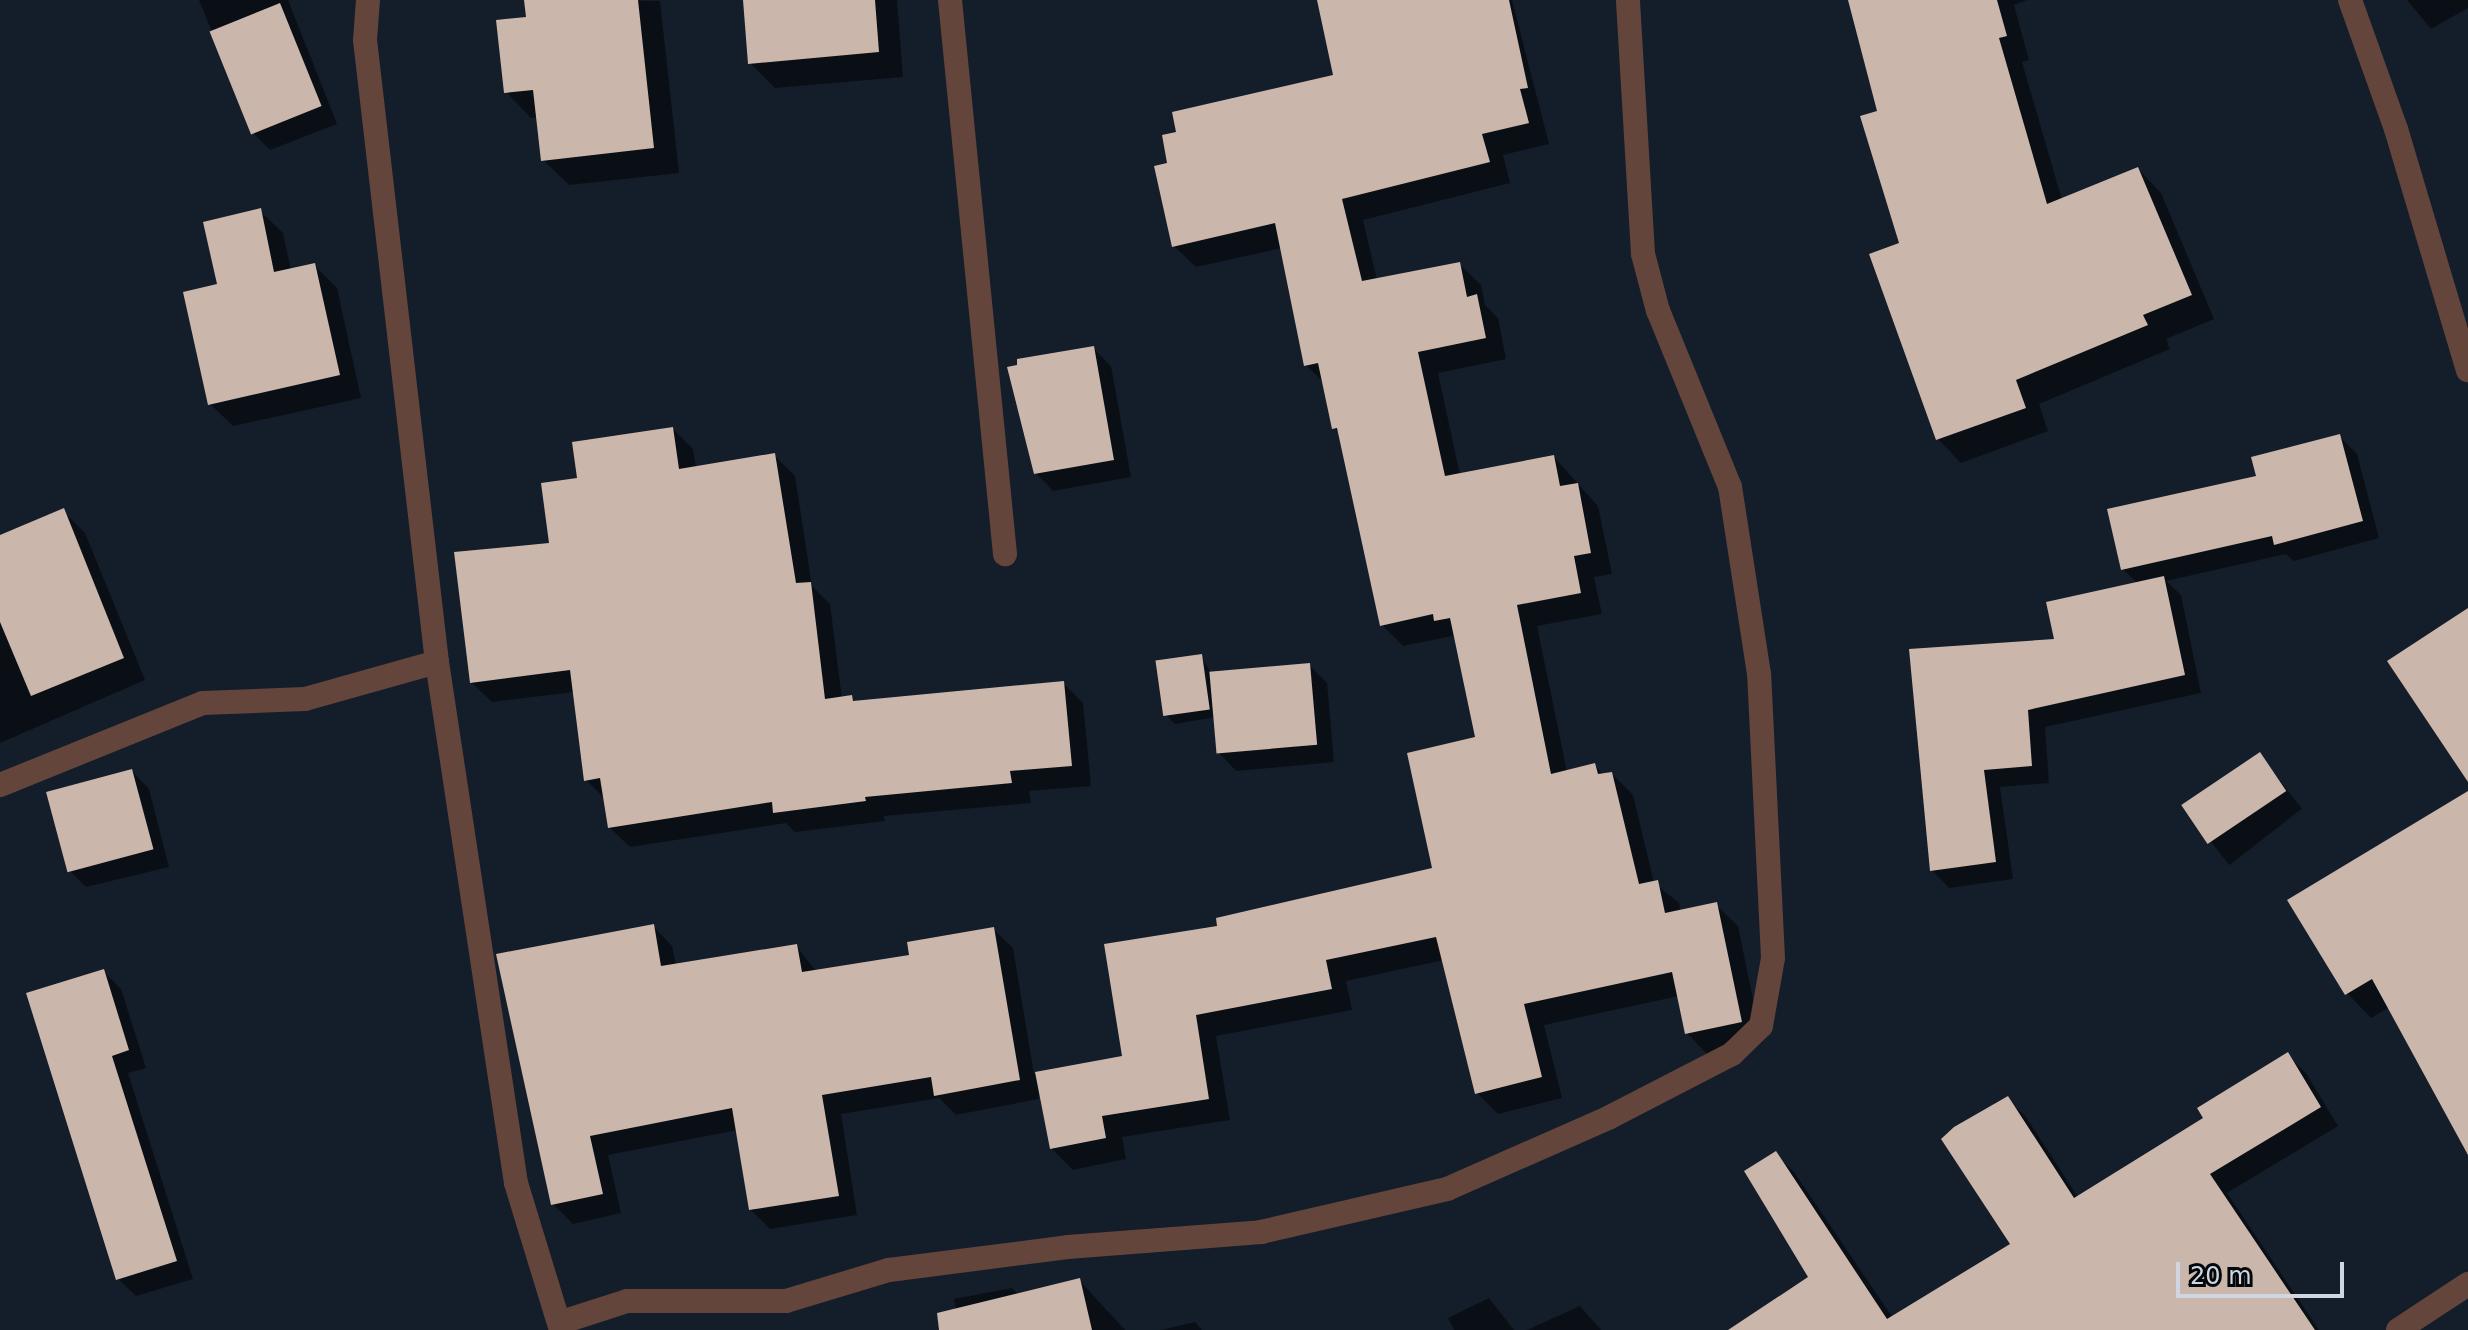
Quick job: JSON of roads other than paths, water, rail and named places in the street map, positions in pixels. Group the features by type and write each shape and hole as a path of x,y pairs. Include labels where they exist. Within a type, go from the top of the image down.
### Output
{"street":[{"path":"368,0 365,40 437,662 516,1183 561,1326 627,1301 786,1301 889,1270 1068,1247 1261,1232 1447,1189 1610,1117 1732,1054 1761,1026 1773,958 1759,674 1730,487 1658,311 1643,254 1628,0"},
{"path":"950,0 1005,554"},
{"path":"2350,0 2396,129 2468,371"},
{"path":"0,785 203,703 305,699 437,662"},
{"path":"2398,1330 2468,1284"}]}
